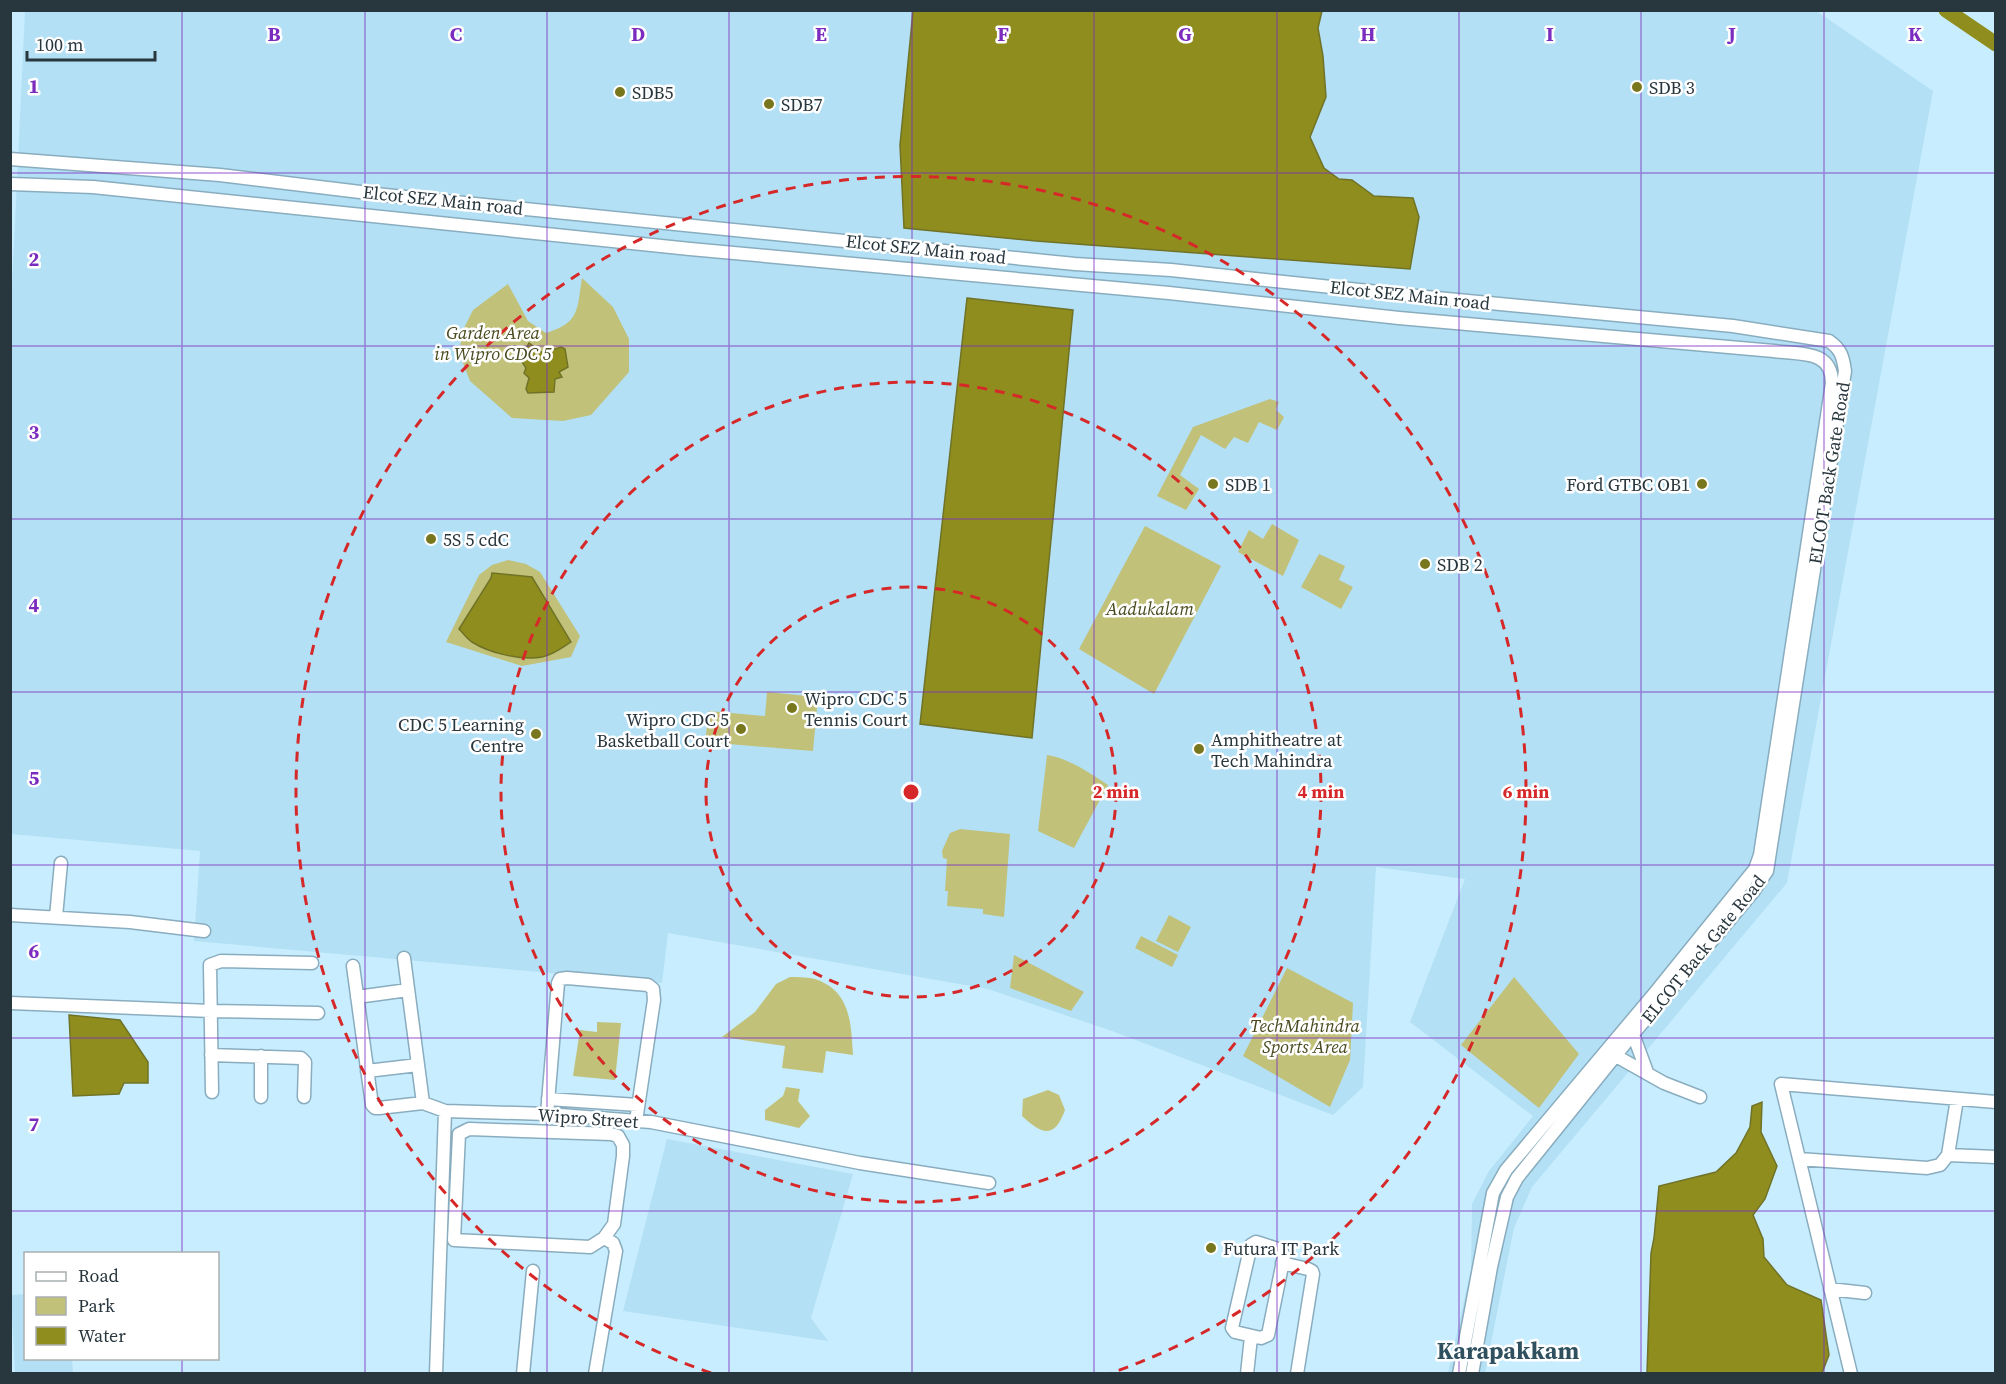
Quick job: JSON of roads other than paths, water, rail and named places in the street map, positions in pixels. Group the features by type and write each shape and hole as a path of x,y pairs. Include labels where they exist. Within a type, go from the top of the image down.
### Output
{"street":[{"name":"Elcot SEZ Main road","path":"10,159 220,175 385,195 914,248 1075,264 1171,270 1469,302 1732,326 1797,337"},
{"path":"75,186 77,164"},
{"name":"Elcot SEZ Main road","path":"10,184 75,186 581,238 1169,293 1399,318 1795,354"},
{"path":"914,248 914,270"},
{"path":"1795,354 1797,337"},
{"name":"ELCOT Back Gate Road","path":"1472,1374 1491,1268 1507,1197 1517,1178 1558,1118 1755,869 1769,830 1845,371 1844,359 1836,346 1829,341 1797,337"},
{"name":"ELCOT Back Gate Road","path":"1459,1374 1493,1193 1506,1170 1616,1056 1753,892 1767,871 1769,830 1832,383 1832,372 1828,363 1819,357 1795,354"},
{"path":"56,916 61,863"},
{"path":"10,915 56,916 204,931"},
{"path":"353,966 372,1105 375,1108 423,1103 404,958"},
{"path":"212,1092 210,965 216,962 312,963"},
{"path":"547,1114 558,983 560,979 567,978 648,985 653,989 654,1000 636,1121"},
{"path":"357,997 408,990"},
{"path":"10,1003 318,1013"},
{"path":"1633,1034 1647,1072"},
{"path":"211,1055 303,1059 305,1062 304,1097"},
{"path":"261,1056 261,1096"},
{"path":"1616,1056 1664,1083 1700,1096"},
{"path":"367,1071 418,1065"},
{"path":"1851,1374 1781,1084 1995,1102"},
{"path":"548,1099 638,1105"},
{"path":"1799,1159 1927,1168 1940,1166 1948,1155 1957,1099"},
{"name":"Wipro Street","path":"423,1103 445,1111 547,1114 651,1122 860,1162 989,1183"},
{"path":"436,1374 445,1111"},
{"path":"440,1240 590,1247 604,1238 614,1224 623,1145 618,1136 469,1129 459,1134 454,1240"},
{"path":"1948,1155 1995,1157"},
{"path":"595,1374 616,1251 613,1243 604,1238"},
{"path":"1256,1242 1281,1250 1284,1256 1268,1335 1264,1338 1254,1337 1235,1332 1232,1328 1251,1245 1256,1242"},
{"path":"1282,1263 1308,1269 1313,1274 1297,1374"},
{"path":"522,1374 533,1271"},
{"path":"1830,1289 1865,1293"},
{"path":"1247,1374 1254,1337"},
{"path":"1252,1374 1254,1337"}],"water":[{"path":"913,11 1322,11 1318,28 1326,97 1310,137 1324,168 1339,179 1352,180 1374,196 1413,198 1419,217 1410,269 1036,241 904,228 900,145"},
{"path":"967,298 1073,310 1032,738 920,724"},
{"path":"529,343 543,353 561,347 565,349 568,367 559,372 562,377 555,379 554,392 528,393 526,389 529,378 524,373 526,368 520,359"},
{"path":"492,573 532,577 571,642 546,656 525,658 496,653 468,639 459,629"},
{"path":"69,1015 120,1020 148,1062 148,1083 124,1083 119,1094 73,1096"},
{"path":"1762,1102 1761,1132 1777,1166 1765,1199 1753,1215 1763,1239 1764,1257 1787,1285 1821,1300 1829,1355 1822,1373 1647,1373 1651,1253 1659,1186 1716,1172 1736,1153 1750,1127 1752,1106"}],"waterway":[{"path":"1946,10 1996,44"}],"place":[{"name":"SDB 3","path":"1637,87"},
{"name":"SDB5","path":"620,92"},
{"name":"SDB7","path":"769,104"},
{"name":"SDB 1","path":"1213,484"},
{"name":"Ford GTBC OB1","path":"1702,484"},
{"name":"5S 5 cdC","path":"431,539"},
{"name":"SDB 2","path":"1425,564"},
{"name":"Wipro CDC 5 Tennis Court","path":"792,708"},
{"name":"Wipro CDC 5 Basketball Court","path":"741,729"},
{"name":"CDC 5 Learning Centre","path":"536,734"},
{"name":"Amphitheatre at Tech Mahindra","path":"1199,749"},
{"name":"Futura IT Park","path":"1211,1248"}],"district":[{"name":"Karapakkam","path":"1508,1350"}],"park label":[{"name":"Garden Area in Wipro CDC 5","path":"493,342"},
{"name":"Aadukalam","path":"1150,608"},
{"name":"TechMahindra Sports Area","path":"1305,1035"}]}
